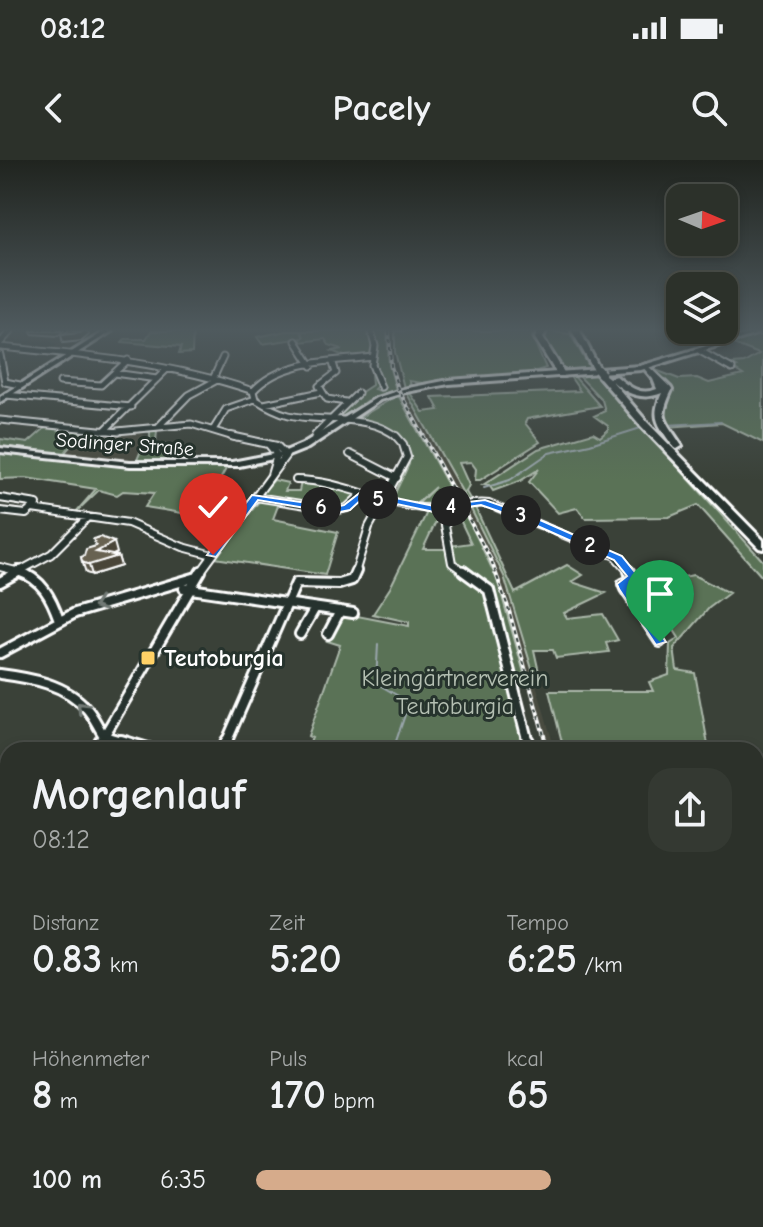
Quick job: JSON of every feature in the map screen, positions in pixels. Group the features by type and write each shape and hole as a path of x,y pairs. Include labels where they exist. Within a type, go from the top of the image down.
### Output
{"highway":[{"path":"612,381 763,546"},
{"path":"616,381 631,392 648,394 660,392 662,388 658,381"},
{"path":"654,426 668,390 658,381"},
{"path":"654,426 763,536"}],"main road":[{"path":"3,398 27,381"},
{"name":"Sodinger Straße","path":"232,464 305,446 386,397 440,382 458,381"},
{"name":"Sodinger Straße","path":"0,450 136,464 251,463 320,442 347,420"},
{"path":"251,463 266,465 272,473"}],"street":[{"path":"5,381 20,385"},
{"path":"60,382 98,386 104,381"},
{"path":"104,431 155,381"},
{"path":"158,427 189,395 214,381"},
{"path":"220,381 253,391"},
{"path":"227,382 261,381"},
{"path":"253,391 261,381"},
{"path":"323,381 319,384 321,392 329,400 346,402"},
{"path":"378,381 381,387"},
{"path":"226,742 284,604 299,582 339,584 352,580 361,560 369,527 407,457 404,445 388,432 347,420 291,415 255,399 253,391"},
{"path":"264,404 321,392"},
{"path":"315,435 358,393"},
{"path":"3,398 131,407"},
{"path":"213,430 226,409 255,399"},
{"path":"0,420 104,431 191,424 268,445 281,454 256,497 197,577 101,742"},
{"path":"350,454 397,478"},
{"path":"296,480 434,509 482,502 528,518 615,556 633,577 623,584 625,589 660,642"},
{"path":"256,497 338,510 347,508 362,494"},
{"path":"0,498 35,503 23,515 0,511"},
{"path":"32,509 128,523 183,547 213,555"},
{"path":"434,509 445,523 452,563 489,590 528,742"},
{"path":"0,582 58,548 88,517"},
{"path":"0,567 21,571 48,590 59,620"},
{"path":"0,653 59,620 104,603 197,577"},
{"path":"173,583 189,590 353,613"},
{"path":"300,634 315,608"},
{"path":"328,634 340,611"},
{"path":"0,674 20,676 62,690 88,710 104,736 124,742"}],"shaded area":[{"path":"406,393 468,502 458,503 449,489 398,395"},
{"path":"83,431 144,431 142,449 134,461 63,455"},
{"path":"469,505 504,576 535,679 526,680 497,579 462,506"},
{"path":"528,684 536,684 553,742 543,742"}],"green space":[{"path":"372,381 379,384 374,389 380,391 385,387 381,381 393,381 396,390 366,401 347,416 338,417 357,395 372,385"},
{"path":"402,381 446,381 409,381 411,385 404,388"},
{"path":"573,381 578,381 600,406 527,419 525,423 540,442 480,480 475,480 476,469 471,462 459,463 469,485 466,492 470,499 468,502 406,392 410,393 423,412 439,410 432,397 580,391"},
{"path":"584,381 600,381 763,561 763,578 698,505 669,517 585,518 577,508 558,513 529,482 539,469 520,481 493,491 489,485 483,485 538,449 593,433 600,437 608,430 608,426 594,416 605,411 602,400"},
{"path":"664,381 763,381 763,443 722,423 667,427 664,410 673,390"},
{"path":"398,395 458,503 418,504 435,487 416,504 392,499 409,464 406,442 359,418"},
{"path":"45,428 83,431 63,455 0,446 0,439 28,443"},
{"path":"157,430 156,443 191,448 180,463 136,462 146,439 150,439 150,432 147,431"},
{"path":"0,451 131,467 261,465 227,467 200,516 145,507 154,493 123,491 117,495 99,490 76,512 96,489 26,478 0,479"},
{"path":"274,480 288,483 285,491 299,491 301,482 308,481 356,495 342,508 328,507 328,498 313,498 312,504 264,496 263,492"},
{"path":"260,500 279,503 273,519 338,532 325,575 215,558"},
{"path":"469,505 474,505 515,593 567,565 583,575 572,582 606,593 564,613 567,618 603,614 618,640 606,643 609,652 556,658 553,650 534,650 540,677 535,679 504,576"},
{"path":"462,506 497,579 526,680 512,668 489,587 466,571 465,566 455,564 449,546 471,543 454,507"},
{"name":"Kleingärtnerverein Teutoburgia","path":"428,510 439,515 423,549 446,549 449,562 484,586 527,742 310,742 312,738 308,736 340,645 327,641 342,613 409,626 409,622 373,614 390,588"},
{"path":"693,575 729,593 709,608 674,648 677,670 695,673 708,742 562,742 549,691 653,691 649,682 669,675 670,644 679,638 645,585"}],"building":[{"path":"100,537 114,542 96,552 118,556 89,565 82,562 81,557 86,549 96,546 93,539"}],"waterway":[{"path":"666,425 721,422"},
{"path":"484,488 510,480 549,453 644,427"},
{"path":"378,644 376,683 400,697 408,706 396,742"}],"railway":[{"path":"396,381 491,560 508,607 546,742"}],"place":[{"name":"Teutoburgia","path":"148,658"}],"route":[{"path":"213,555 256,497 335,510 347,508 362,494 434,509 482,502 528,518 618,558 633,577 623,584 625,589 660,642"}]}
